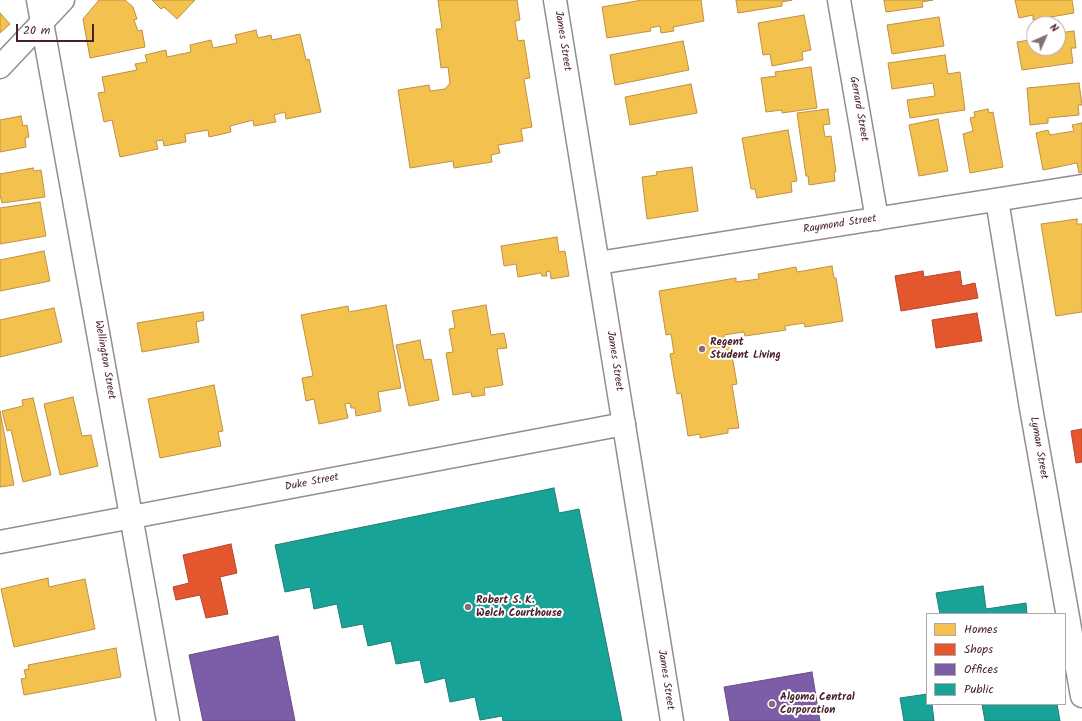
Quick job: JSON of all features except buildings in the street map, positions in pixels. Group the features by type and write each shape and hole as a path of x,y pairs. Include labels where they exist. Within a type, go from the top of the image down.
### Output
{"street":[{"name":"Wellington Street","path":"38,0 168,721"},
{"path":"0,67 63,0"},
{"name":"James Street","path":"555,0 672,721"},
{"name":"Gerrard Street","path":"838,0 877,219"},
{"name":"Raymond Street","path":"598,263 1082,186"},
{"name":"Lyman Street","path":"997,200 1031,408 1082,696"},
{"name":"Duke Street","path":"0,542 624,424"}],"place":[{"name":"Regent Student Living","path":"702,349"},
{"name":"Robert S. K. Welch Courthouse","path":"468,607"},
{"name":"Algoma Central Corporation","path":"772,704"}]}
